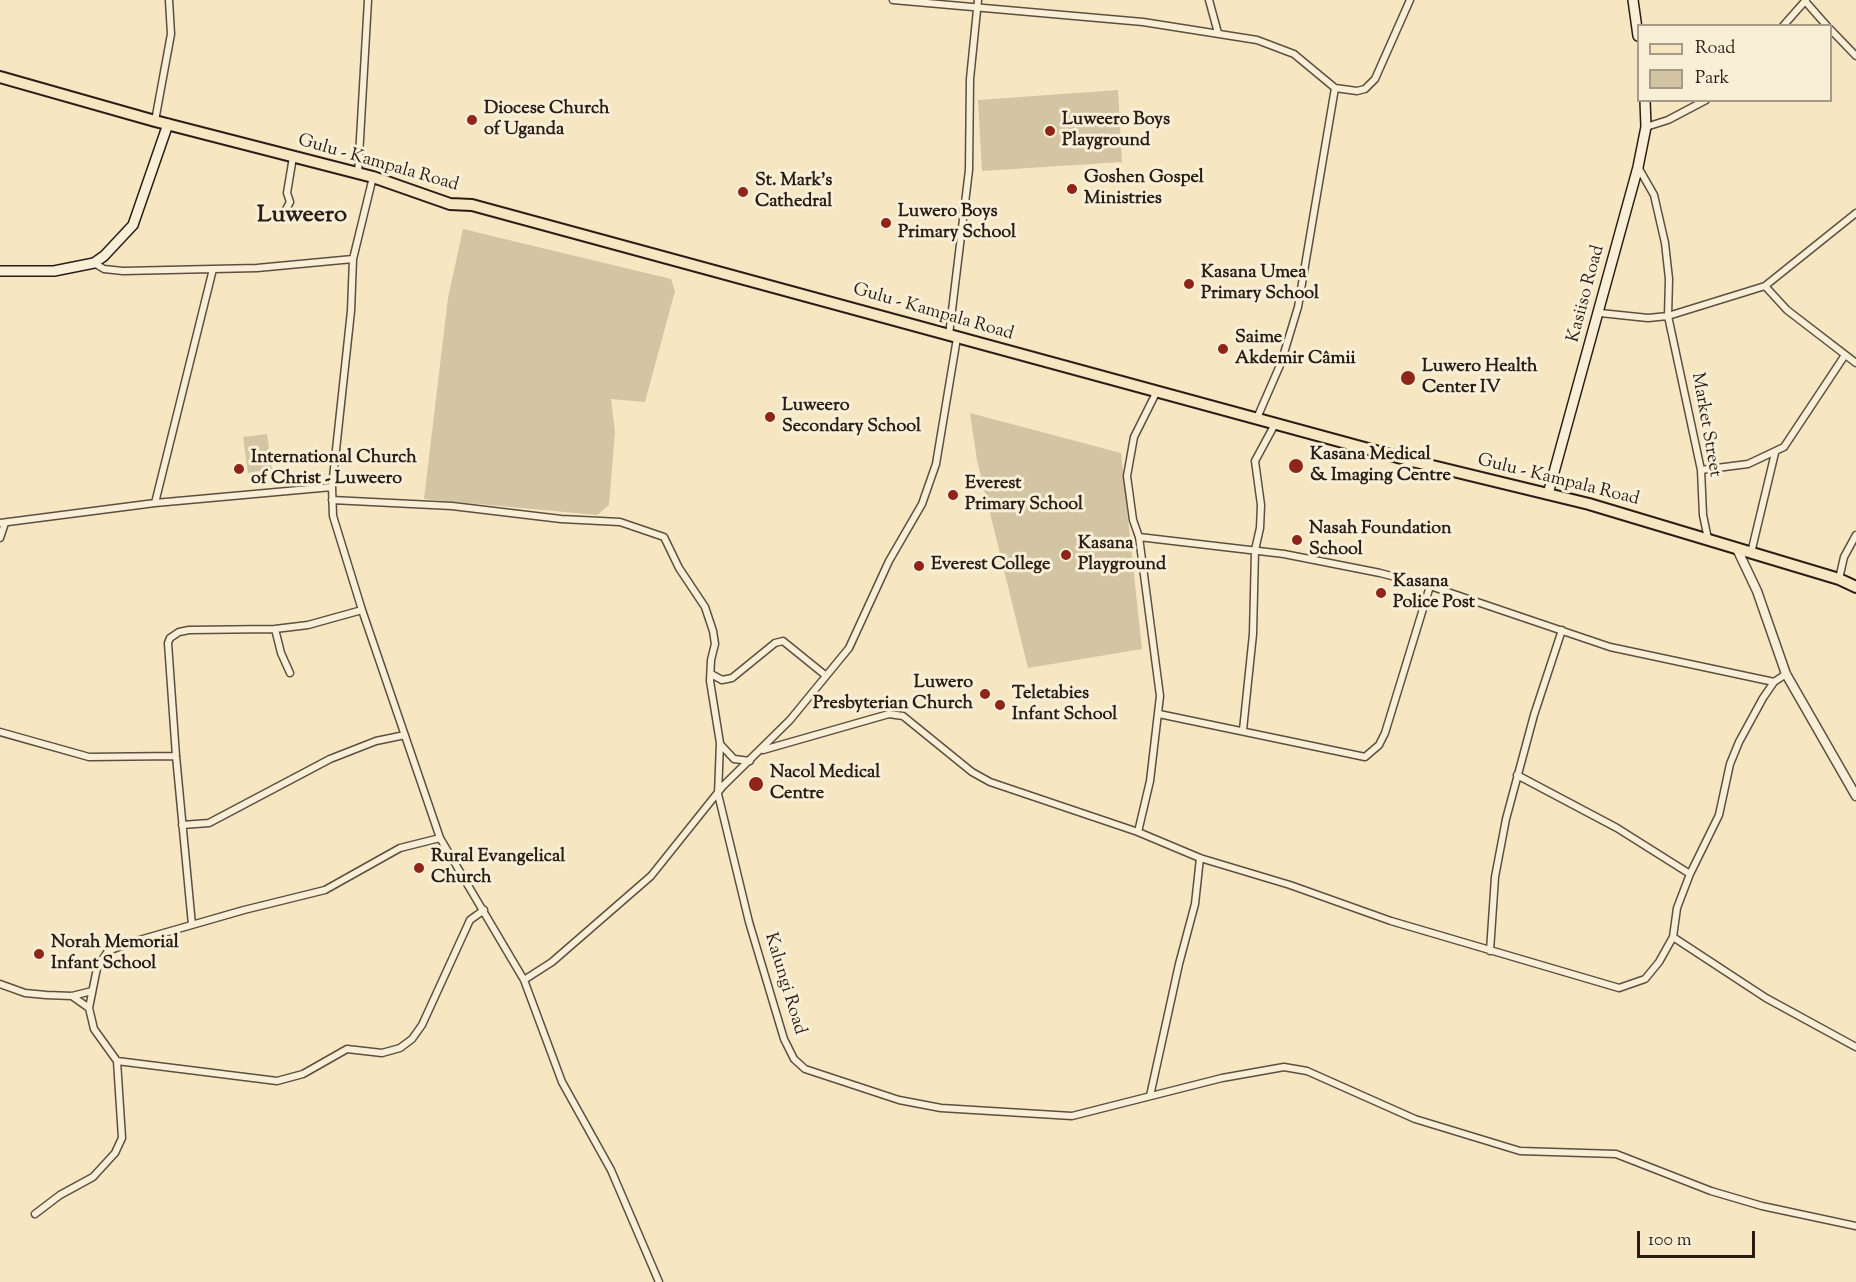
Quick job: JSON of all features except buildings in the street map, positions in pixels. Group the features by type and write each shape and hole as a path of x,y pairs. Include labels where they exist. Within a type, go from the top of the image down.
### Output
{"main road":[{"path":"1633,0 1637,29"},
{"name":"Gulu - Kampala Road","path":"0,77 155,121 373,177 450,204 472,205 953,337 1158,390 1275,424 1548,494 1708,539 1839,579 1856,587"},
{"name":"Kasiiso Road","path":"1548,494 1600,313 1638,167 1646,127 1645,102"},
{"path":"0,271 54,271 94,263 114,247 133,225 168,124"}],"street":[{"path":"155,121 171,34 169,0"},
{"path":"358,174 368,0"},
{"path":"893,0 977,10 1143,22 1218,33 1281,47 1309,64 1335,88 1357,91 1370,85 1410,0"},
{"path":"524,980 552,962 651,876 718,794 790,720 849,648 889,561 922,504 936,464 953,337 969,170 970,80 978,0"},
{"path":"1209,0 1218,33"},
{"path":"1785,24 1805,1 1825,24"},
{"path":"1832,31 1856,56"},
{"path":"1257,418 1281,363 1298,307 1335,88"},
{"path":"1646,127 1668,120 1702,102"},
{"path":"279,216 283,215 290,202 287,193 293,157"},
{"name":"Market Street","path":"1638,167 1654,195 1665,243 1669,279 1668,316 1701,470 1702,515 1708,539"},
{"path":"373,177 353,259 351,311 332,487 332,500 339,537 440,838 524,980 562,1082 611,1170 659,1282"},
{"path":"1600,313 1648,318 1668,316 1765,286 1856,213"},
{"path":"94,263 104,269 123,271 257,268 353,259"},
{"path":"155,503 213,269"},
{"path":"1765,286 1787,310 1856,363"},
{"path":"1701,470 1748,464 1775,453 1795,434 1845,355"},
{"path":"1138,832 1145,807 1151,753 1159,714 1158,680 1138,537 1129,494 1128,465 1134,437 1158,390"},
{"path":"1243,730 1253,634 1255,550 1261,505 1255,462 1275,424"},
{"path":"1751,554 1775,453"},
{"path":"0,538 2,523 155,503 332,487"},
{"name":"Kalungi Road","path":"332,500 441,506 561,519 620,522 660,534 667,540 679,568 705,607 716,644 711,660 711,674 720,743 718,794 749,922 784,1039 794,1059 805,1069 899,1100 941,1108 1018,1115 1072,1116 1222,1078 1284,1067 1307,1071 1415,1119 1461,1134 1539,1154 1616,1154 1678,1180 1722,1194 1856,1226"},
{"path":"1839,579 1844,557 1856,535"},
{"path":"1138,537 1255,550 1380,573 1430,586 1610,647 1774,682"},
{"path":"1737,549 1761,601 1786,674 1856,796"},
{"path":"1159,714 1365,757 1379,745 1384,733 1430,586"},
{"path":"192,925 176,756 168,643 170,638 189,630 275,629 334,620 362,610"},
{"path":"275,629 281,653 290,673"},
{"path":"1490,951 1495,877 1517,774 1562,630"},
{"path":"711,674 722,680 732,678 775,643 783,641 825,675"},
{"path":"763,750 896,714 912,722 972,772 990,782 1138,832 1200,858 1290,885 1391,921 1619,988 1645,979 1659,962 1672,937 1677,908 1690,873 1719,815 1730,764 1739,742 1774,682 1786,674"},
{"path":"0,732 89,757 176,756"},
{"path":"182,825 208,823 339,755 376,741 405,735"},
{"path":"720,743 734,759 750,761"},
{"path":"1517,774 1617,828 1690,873"},
{"path":"35,1214 60,1195 93,1178 120,1145 123,1132 117,1061 94,1029 89,1008 100,962 114,948 266,903 326,890 400,848 440,838"},
{"path":"1150,1096 1179,964 1195,904 1200,858"},
{"path":"117,1061 277,1082 303,1074 347,1049 382,1053 400,1048 412,1039 422,1025 470,920 484,910"},
{"path":"1672,937 1766,998 1856,1047"},
{"path":"0,984 26,993 72,996 92,992"},
{"path":"72,996 89,1008"}],"green space":[{"name":"Luweero Boys Playground","path":"1118,90 1122,162 982,171 978,100"},
{"path":"463,229 671,279 675,291 645,402 611,399 615,432 609,505 597,515 424,499 448,298"},
{"name":"Kasana Playground","path":"970,413 1121,453 1142,649 1028,668 977,460"},
{"path":"267,434 272,469 248,473 243,437"}],"place":[{"name":"Diocese Church of Uganda","path":"472,120"},
{"name":"Luweero Boys Playground","path":"1050,131"},
{"name":"Goshen Gospel Ministries","path":"1072,189"},
{"name":"St. Mark's Cathedral","path":"743,192"},
{"name":"Luwero Boys Primary School","path":"886,223"},
{"name":"Kasana Umea Primary School","path":"1189,284"},
{"name":"Saime Akdemir Câmii","path":"1223,349"},
{"name":"Luwero Health Center IV","path":"1408,378"},
{"name":"Luweero Secondary School","path":"770,417"},
{"name":"Kasana Medical & Imaging Centre","path":"1296,466"},
{"name":"International Church of Christ - Luweero","path":"239,469"},
{"name":"Everest Primary School","path":"953,495"},
{"name":"Nasah Foundation School","path":"1297,540"},
{"name":"Kasana Playground","path":"1066,555"},
{"name":"Everest College","path":"919,566"},
{"name":"Kasana Police Post","path":"1381,593"},
{"name":"Luwero Presbyterian Church","path":"985,694"},
{"name":"Teletabies Infant School","path":"1000,705"},
{"name":"Nacol Medical Centre","path":"756,784"},
{"name":"Rural Evangelical Church","path":"419,868"},
{"name":"Norah Memorial Infant School","path":"39,954"}],"district":[{"name":"Luweero","path":"302,217"}]}
